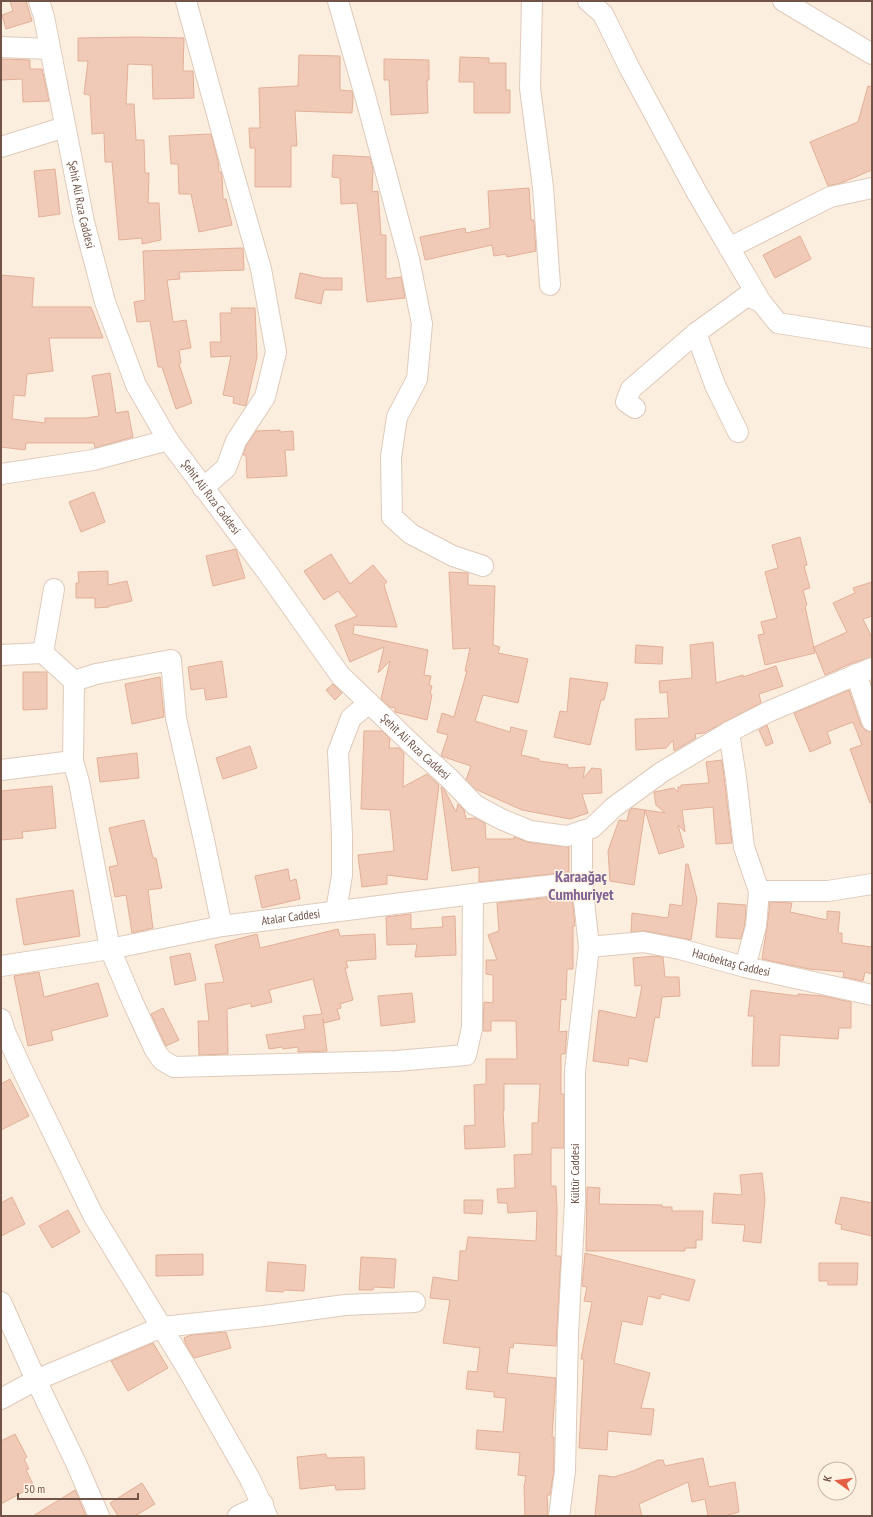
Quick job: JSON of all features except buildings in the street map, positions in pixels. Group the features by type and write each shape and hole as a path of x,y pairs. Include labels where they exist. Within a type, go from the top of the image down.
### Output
{"street":[{"name":"Şehit Ali Rıza Caddesi","path":"39,1 44,17 84,222 105,302 136,385 168,440 267,572 340,675 448,777 475,805 501,819 530,831 567,836 587,830"},
{"path":"186,1 231,165 262,270 276,352 265,397 236,441 226,468 204,488"},
{"path":"338,1 409,259 422,324 417,379 397,416 391,457 392,517 411,534 453,556 483,566"},
{"path":"532,1 530,88 543,187 550,285"},
{"path":"588,1 603,14 629,67 697,194 761,302 778,324 872,338"},
{"path":"783,1 872,54"},
{"path":"1,47 50,49"},
{"path":"1,147 65,127"},
{"path":"729,248 830,197 872,188"},
{"path":"635,408 626,402 631,389 696,333 747,296 761,302"},
{"path":"696,333 715,385 738,432"},
{"path":"1,474 93,460 168,440"},
{"path":"43,653 54,589"},
{"path":"1,655 43,653 74,681 73,761 79,782 110,949 155,1050 162,1060 174,1067 396,1061 466,1054 472,1028 473,894"},
{"path":"74,681 96,674 171,660 176,718 222,926"},
{"path":"587,830 614,807 662,772 729,732 770,711 864,671 872,721"},
{"path":"336,911 342,875 342,835 338,752 351,718 369,703"},
{"path":"729,732 744,847 759,890 756,926 745,967"},
{"path":"1,770 73,761"},
{"name":"Kültür Caddesi","path":"559,1516 565,1471 568,1334 575,1200 575,1071 589,947 582,882 587,830"},
{"name":"Atalar Caddesi","path":"1,966 110,949 222,926 473,894 582,882"},
{"path":"759,890 828,891 872,884"},
{"name":"Hacıbektaş Caddesi","path":"589,947 643,942 680,949 745,967 872,995"},
{"path":"1,1019 5,1032 22,1069 93,1215 188,1370 250,1480 265,1510 238,1516"},
{"path":"1,1302 36,1380 76,1463 98,1516"},
{"path":"1,1399 36,1380 162,1327 264,1316 345,1305 415,1302"}],"district":[{"name":"Karaağaç Cumhuriyet","path":"581,885"}]}
